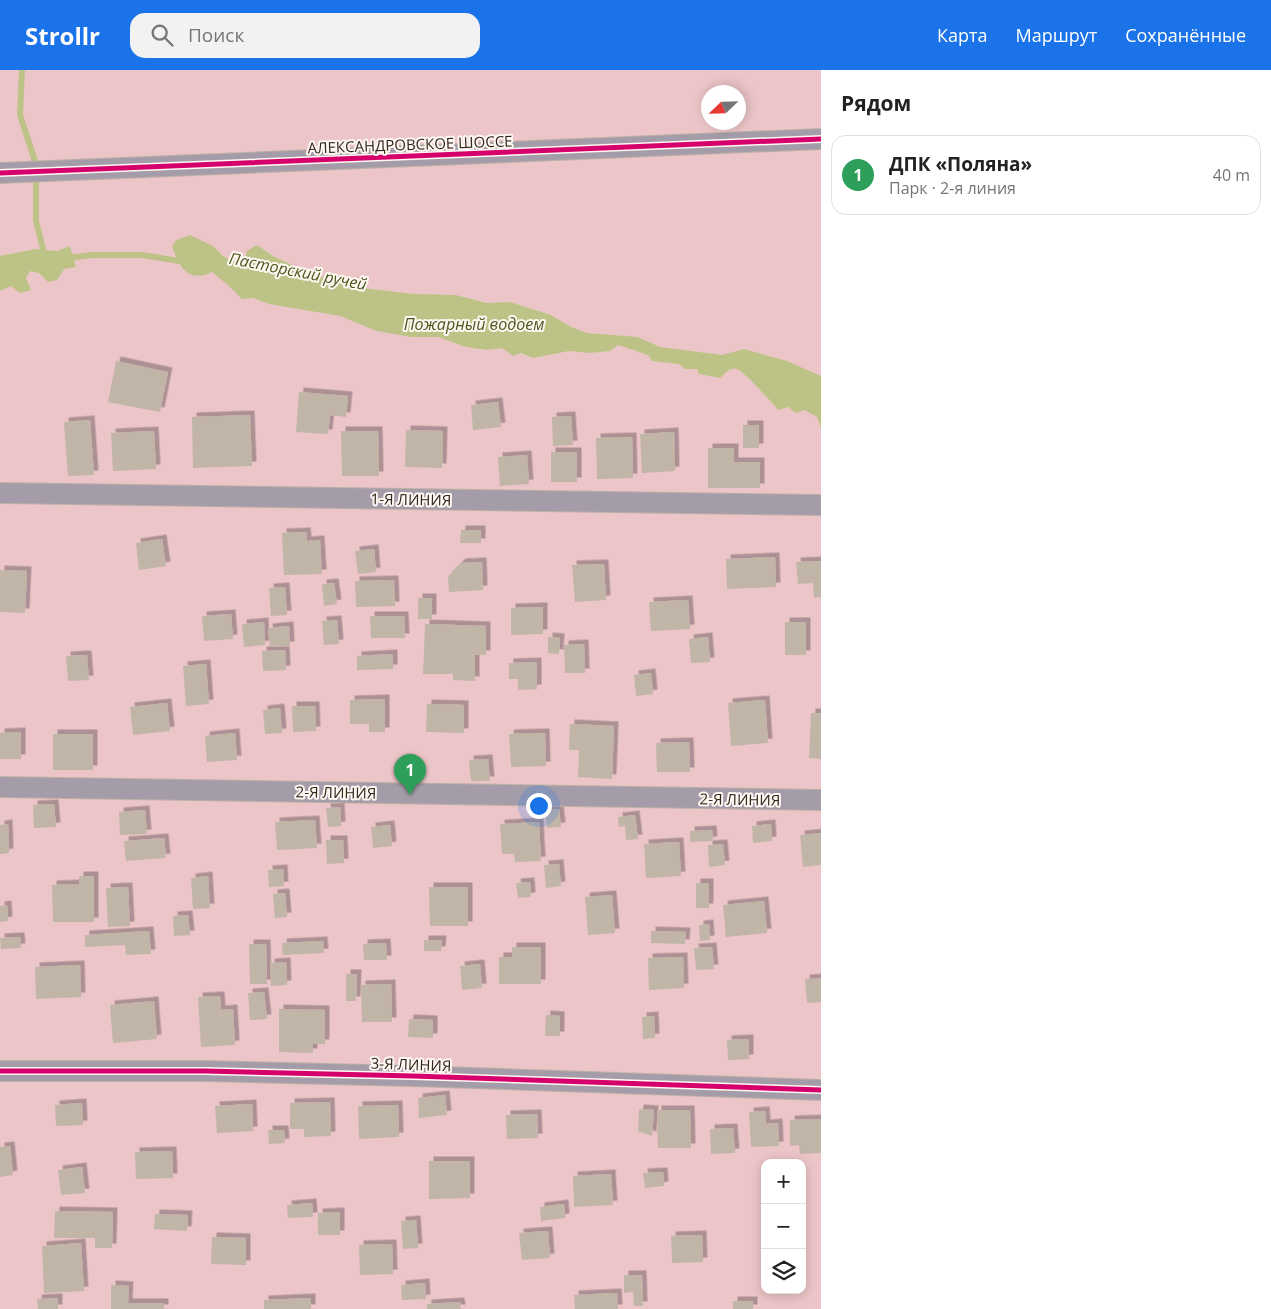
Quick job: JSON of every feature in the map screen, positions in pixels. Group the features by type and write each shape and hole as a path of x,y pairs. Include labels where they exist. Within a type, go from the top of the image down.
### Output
{"street":[{"name":"АЛЕКСАНДРОВСКОЕ ШОССЕ","path":"0,173 821,139"},
{"name":"1-Я ЛИНИЯ","path":"0,493 821,505"},
{"name":"2-Я ЛИНИЯ","path":"0,787 821,800"},
{"name":"3-Я ЛИНИЯ","path":"0,1071 205,1071 821,1090"}],"shaded area":[{"path":"0,70 821,70 821,376 787,361 744,349 723,355 660,347 638,337 587,333 571,327 551,315 510,302 486,303 456,295 415,294 354,287 294,266 273,256 257,245 245,259 235,263 223,256 213,246 190,235 172,246 180,265 212,272 242,299 253,298 269,304 340,316 377,331 411,337 438,337 466,347 487,350 502,348 533,358 569,351 590,353 610,351 618,345 648,355 652,361 679,364 697,369 700,374 720,378 729,370 736,368 778,410 788,408 803,409 812,413 818,419 821,428 821,1309 0,1309 0,291 11,286 30,290 26,278 30,270 57,280 64,269 76,267 70,246 57,251 35,249 0,256"}],"water":[{"name":"Пожарный водоем","path":"190,235 213,246 223,256 235,263 245,259 247,251 257,245 273,256 294,266 354,287 415,294 456,295 486,303 510,302 551,315 571,327 587,333 638,337 660,347 722,355 744,349 787,361 821,376 821,428 817,417 804,410 796,413 788,407 778,410 737,369 729,370 720,378 699,374 697,369 685,369 679,364 652,361 648,355 618,345 610,351 590,353 569,351 533,358 521,353 513,356 502,348 487,350 466,347 438,337 411,337 377,331 340,316 269,304 253,298 242,299 212,272 197,276 186,271 181,266 172,246 176,240"},
{"path":"70,246 76,267 64,269 57,280 48,282 39,273 30,271 26,278 31,290 20,293 11,286 0,291 0,256 35,249 57,251"}],"building":[{"path":"116,361 168,372 160,412 108,402"},
{"path":"299,392 348,396 346,417 330,415 328,434 296,432"},
{"path":"498,402 501,427 473,430 471,405"},
{"path":"250,415 252,466 193,468 192,417"},
{"path":"571,416 573,445 553,446 552,417"},
{"path":"90,420 94,475 68,476 64,422"},
{"path":"743,425 759,425 759,448 743,448"},
{"path":"406,430 443,431 442,468 405,467"},
{"path":"154,431 156,469 113,471 111,433"},
{"path":"341,431 378,431 379,476 342,476"},
{"path":"674,432 675,471 642,473 640,434"},
{"path":"632,437 633,478 597,479 596,438"},
{"path":"708,448 734,448 734,462 760,462 760,488 708,488"},
{"path":"551,452 577,452 577,482 551,482"},
{"path":"527,455 529,484 500,486 498,457"},
{"path":"461,530 481,530 481,543 460,543"},
{"path":"306,532 307,541 320,540 322,574 284,575 282,533"},
{"path":"162,539 166,566 139,570 136,543"},
{"path":"374,549 376,572 358,574 355,551"},
{"path":"775,557 776,587 727,589 726,559"},
{"path":"821,561 821,597 814,598 813,583 798,584 796,562"},
{"path":"482,562 483,590 449,592 448,576 461,563"},
{"path":"604,564 606,600 575,602 572,565"},
{"path":"0,570 27,571 25,613 0,612"},
{"path":"394,580 395,606 356,607 355,581"},
{"path":"334,583 337,604 324,606 322,584"},
{"path":"285,587 287,615 271,616 269,588"},
{"path":"418,598 432,598 432,619 418,619"},
{"path":"688,600 690,629 651,631 649,602"},
{"path":"543,607 543,634 511,635 511,608"},
{"path":"231,614 233,639 204,641 202,616"},
{"path":"370,616 404,616 405,638 371,638"},
{"path":"337,620 339,644 324,645 322,621"},
{"path":"264,622 265,645 244,647 242,624"},
{"path":"785,622 806,622 806,655 785,655"},
{"path":"425,624 486,626 486,655 475,655 475,681 453,680 453,674 423,674"},
{"path":"289,626 290,646 270,647 268,628"},
{"path":"548,637 560,638 559,654 548,653"},
{"path":"708,637 710,662 691,663 689,639"},
{"path":"584,644 585,673 565,673 564,645"},
{"path":"285,650 286,670 263,671 262,651"},
{"path":"393,654 393,669 357,670 357,656"},
{"path":"87,655 89,680 68,681 66,656"},
{"path":"537,662 537,689 518,690 518,679 509,679 509,663"},
{"path":"206,664 209,704 186,706 183,666"},
{"path":"651,673 653,694 636,696 634,675"},
{"path":"385,699 385,732 369,732 369,724 350,724 350,700"},
{"path":"765,700 768,743 731,746 728,703"},
{"path":"167,703 170,731 133,735 130,707"},
{"path":"427,704 464,705 464,733 426,732"},
{"path":"292,706 315,706 316,731 293,732"},
{"path":"280,708 282,733 265,734 263,710"},
{"path":"811,713 821,713 821,759 809,758"},
{"path":"570,724 614,726 612,779 578,777 579,750 569,750"},
{"path":"21,732 21,759 0,759 0,733"},
{"path":"235,733 237,760 207,762 205,736"},
{"path":"545,733 546,766 511,767 509,734"},
{"path":"53,734 93,734 93,770 53,770"},
{"path":"689,742 690,772 657,772 656,743"},
{"path":"488,759 490,781 471,781 469,760"},
{"path":"54,804 56,827 34,828 33,805"},
{"path":"340,807 341,826 328,827 326,808"},
{"path":"559,809 561,827 547,828 545,810"},
{"path":"145,810 147,834 120,835 119,812"},
{"path":"635,815 638,839 626,840 625,826 619,827 618,817"},
{"path":"315,820 317,848 277,850 275,822"},
{"path":"539,822 541,861 515,862 514,854 502,854 500,824"},
{"path":"8,824 9,853 0,854 0,825"},
{"path":"771,824 772,841 753,843 752,826"},
{"path":"390,825 392,846 373,848 371,827"},
{"path":"712,830 713,841 690,842 690,831"},
{"path":"821,833 821,865 803,867 800,835"},
{"path":"164,838 166,858 126,861 124,841"},
{"path":"326,840 343,840 344,863 327,864"},
{"path":"679,842 681,876 646,878 644,844"},
{"path":"723,844 725,865 709,867 708,845"},
{"path":"559,864 561,886 546,888 544,865"},
{"path":"283,869 284,886 269,887 268,870"},
{"path":"79,876 94,876 94,922 53,922 52,885 79,884"},
{"path":"208,876 210,908 193,909 191,878"},
{"path":"530,882 531,897 518,898 516,883"},
{"path":"696,883 709,883 709,908 696,908"},
{"path":"128,887 130,926 108,927 106,888"},
{"path":"429,887 468,887 468,926 430,926"},
{"path":"285,893 287,917 275,918 273,894"},
{"path":"612,895 615,933 588,935 585,897"},
{"path":"764,901 767,933 726,937 723,905"},
{"path":"7,905 8,921 0,922 0,906"},
{"path":"188,915 190,935 174,936 173,916"},
{"path":"709,924 710,940 700,941 699,925"},
{"path":"149,931 151,954 126,955 125,945 85,947 85,935"},
{"path":"651,931 686,932 685,944 651,943"},
{"path":"20,937 21,948 1,949 0,938"},
{"path":"424,940 442,940 441,951 424,951"},
{"path":"323,941 324,953 283,955 282,943"},
{"path":"386,943 387,960 364,960 363,944"},
{"path":"249,944 266,944 267,984 250,984"},
{"path":"512,947 541,947 541,984 499,984 499,957 512,957"},
{"path":"712,947 714,969 696,970 694,948"},
{"path":"683,957 684,988 649,990 648,958"},
{"path":"286,962 287,985 271,986 270,963"},
{"path":"480,964 482,988 462,990 460,966"},
{"path":"80,965 81,997 36,999 35,967"},
{"path":"346,974 357,974 356,1001 346,1001"},
{"path":"821,978 821,1002 807,1003 805,979"},
{"path":"391,984 392,1022 362,1022 361,985"},
{"path":"264,992 267,1019 250,1020 248,993"},
{"path":"220,996 221,1010 233,1009 235,1045 201,1047 198,997"},
{"path":"154,1001 157,1039 113,1043 110,1005"},
{"path":"279,1009 325,1010 325,1044 313,1044 313,1053 279,1052"},
{"path":"546,1015 560,1016 560,1036 545,1036"},
{"path":"654,1016 655,1038 643,1039 642,1017"},
{"path":"409,1019 433,1020 433,1038 408,1037"},
{"path":"749,1039 749,1059 728,1060 727,1040"},
{"path":"445,1095 447,1115 419,1118 418,1098"},
{"path":"330,1102 331,1136 304,1137 304,1129 290,1129 290,1103"},
{"path":"82,1103 83,1125 56,1126 55,1105"},
{"path":"252,1104 253,1131 217,1133 215,1106"},
{"path":"398,1105 399,1137 359,1139 358,1106"},
{"path":"639,1109 654,1110 652,1136 638,1131"},
{"path":"657,1110 690,1110 691,1148 658,1148"},
{"path":"765,1111 766,1124 778,1123 779,1146 751,1147 749,1112"},
{"path":"537,1114 538,1138 507,1139 506,1115"},
{"path":"821,1119 821,1153 800,1154 799,1145 790,1146 790,1120"},
{"path":"733,1128 735,1153 711,1154 710,1129"},
{"path":"268,1130 284,1130 285,1143 269,1144"},
{"path":"10,1146 13,1175 0,1177 0,1147"},
{"path":"172,1151 173,1178 136,1179 135,1152"},
{"path":"429,1161 470,1161 470,1198 429,1199"},
{"path":"82,1167 85,1193 61,1195 58,1170"},
{"path":"663,1172 664,1186 645,1188 643,1173"},
{"path":"611,1174 613,1205 574,1207 573,1176"},
{"path":"312,1203 313,1217 288,1218 287,1205"},
{"path":"564,1204 565,1218 541,1221 540,1207"},
{"path":"55,1211 113,1212 112,1248 95,1248 95,1238 54,1238"},
{"path":"340,1212 340,1235 318,1235 318,1213"},
{"path":"155,1214 188,1215 187,1231 154,1229"},
{"path":"416,1220 418,1248 403,1249 401,1221"},
{"path":"548,1231 550,1258 522,1260 519,1233"},
{"path":"702,1235 703,1262 672,1263 671,1236"},
{"path":"212,1237 246,1238 246,1265 211,1264"},
{"path":"81,1243 84,1291 44,1293 42,1246"},
{"path":"392,1244 393,1274 360,1275 359,1245"},
{"path":"624,1275 642,1275 643,1306 634,1306 633,1292 624,1293"},
{"path":"425,1283 426,1299 402,1300 401,1285"},
{"path":"111,1285 129,1286 128,1303 164,1303 164,1309 111,1309"},
{"path":"617,1293 618,1309 575,1309 574,1295"},
{"path":"58,1298 58,1309 38,1309 37,1299"},
{"path":"311,1298 311,1309 264,1309 264,1300"},
{"path":"733,1301 753,1301 753,1309 733,1309"},
{"path":"460,1302 461,1309 427,1309 427,1304"}],"waterway":[{"path":"22,70 20,115 36,164 36,221 45,257"},
{"name":"Пасторский ручей","path":"67,258 93,255 142,255 186,262"}],"cycle path":[{"path":"0,173 821,139"},
{"path":"0,1071 205,1071 821,1090"}],"place":[{"name":"ДПК «Поляна»","path":"410,795"}]}
